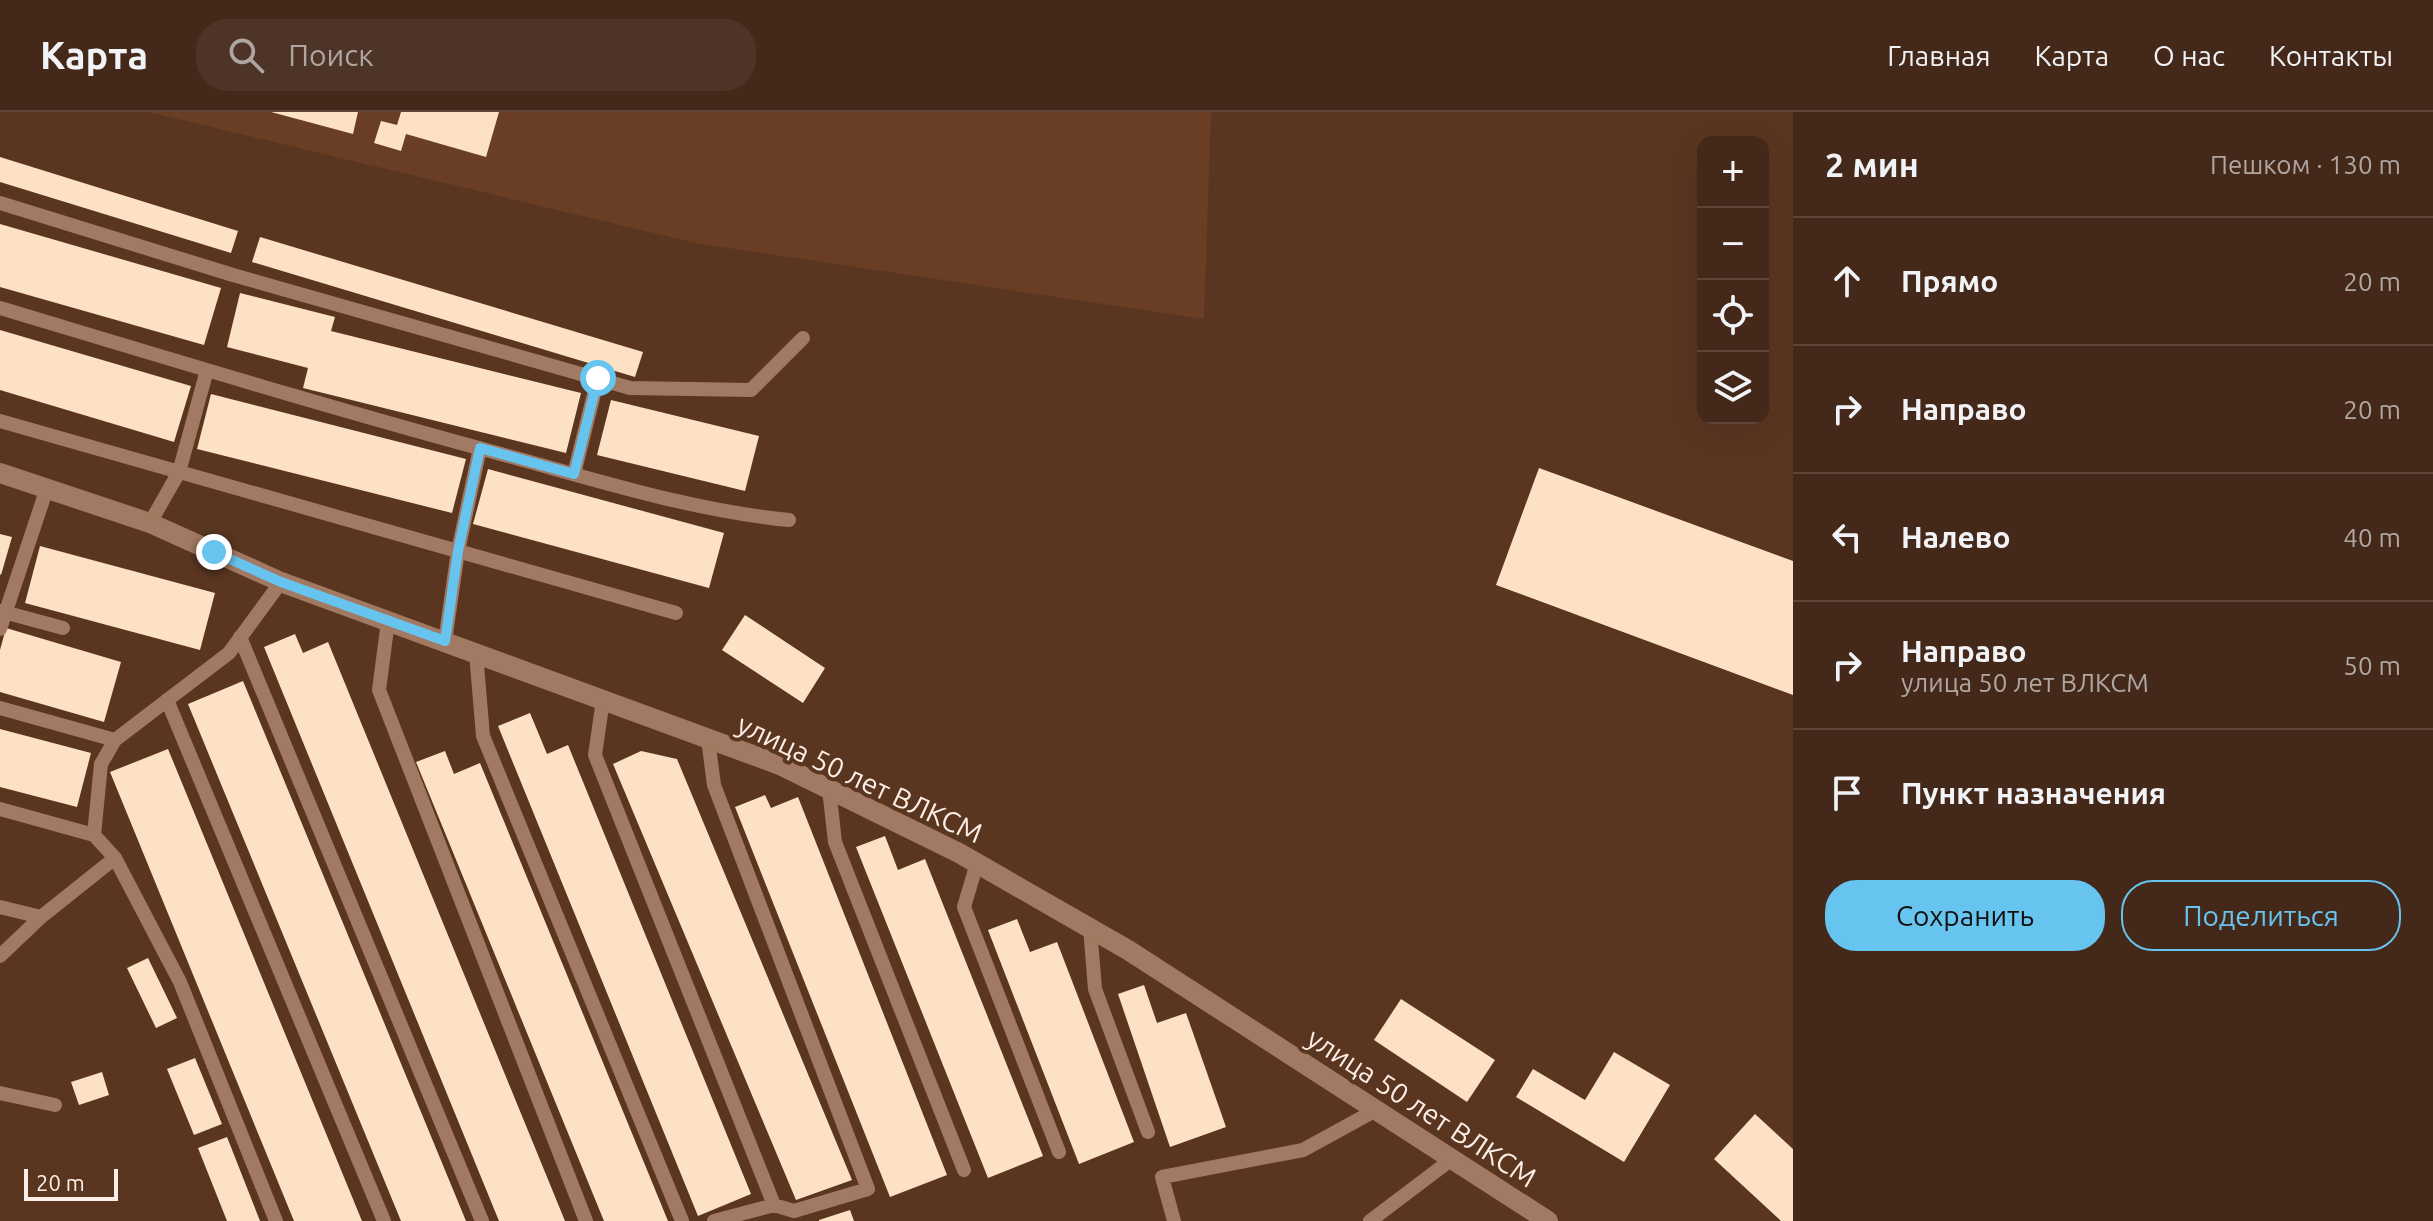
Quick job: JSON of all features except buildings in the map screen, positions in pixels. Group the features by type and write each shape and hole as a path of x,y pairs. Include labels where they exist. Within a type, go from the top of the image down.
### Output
{"street":[{"name":"улица 50 лет ВЛКСМ","path":"0,473 150,523 281,582 780,765 977,863 1090,928 1548,1221"}],"lane":[{"path":"0,203 233,275 630,388 751,390 803,338"},
{"path":"0,308 574,474 733,515 789,520"},
{"path":"150,523 179,472 207,370"},
{"path":"574,474 598,378"},
{"path":"0,421 676,613"},
{"path":"445,641 458,551 480,448"},
{"path":"0,629 3,612 47,488"},
{"path":"94,835 101,764 115,740 229,653 281,582"},
{"path":"3,612 63,628"},
{"path":"388,621 379,690 586,1221"},
{"path":"240,637 482,1221"},
{"path":"476,653 483,736 682,1221"},
{"path":"167,700 384,1221"},
{"path":"603,700 595,755 774,1205"},
{"path":"0,708 115,740"},
{"path":"708,739 714,785 868,1189 794,1211 774,1205 714,1221"},
{"path":"829,789 835,842 964,1170"},
{"path":"0,809 94,835 115,858 180,982 276,1221"},
{"path":"0,956 41,917 115,858"},
{"path":"977,863 964,907 1059,1152"},
{"path":"0,907 41,917"},
{"path":"1090,928 1095,989 1148,1132"},
{"path":"0,1093 55,1105"},
{"path":"1174,1221 1162,1177 1303,1150 1376,1110"},
{"path":"1370,1221 1452,1159"}],"shaded area":[{"path":"149,112 1211,112 1204,319 695,243"}],"route":[{"path":"214,552 281,582 445,641 458,551 480,448 574,474 598,378"}]}
